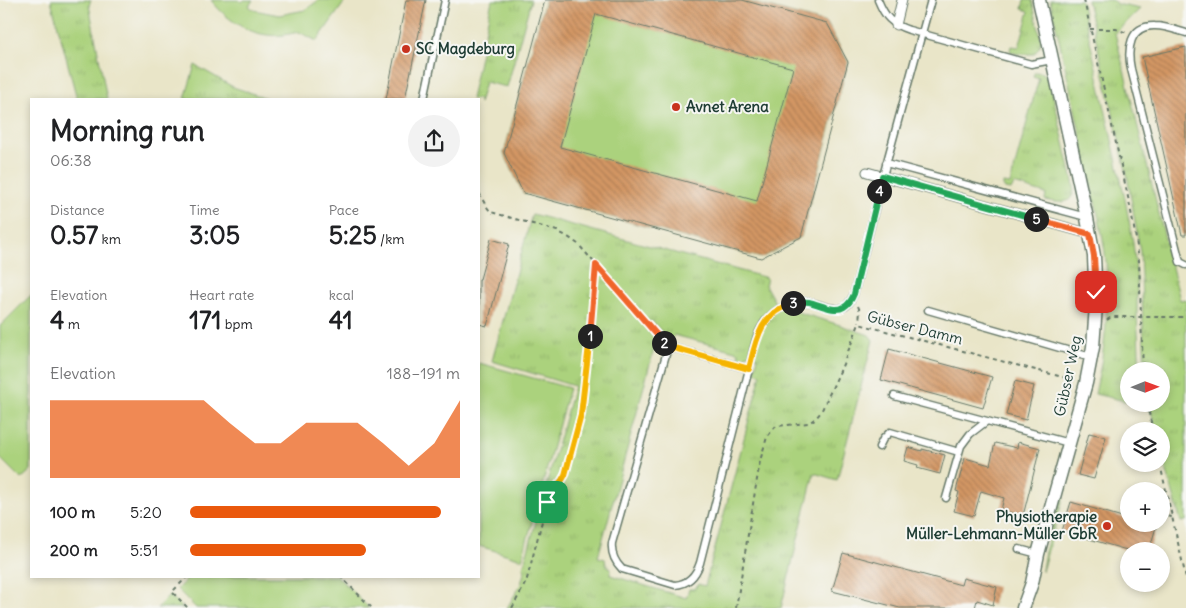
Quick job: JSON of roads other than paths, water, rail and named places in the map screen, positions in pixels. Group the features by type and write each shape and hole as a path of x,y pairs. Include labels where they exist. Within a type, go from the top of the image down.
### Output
{"street":[{"path":"896,25 902,0"},
{"name":"Gübser Weg","path":"1023,608 1032,583 1038,554 1086,383 1092,357 1096,304 1096,274 1088,218 1039,0"},
{"path":"867,172 1090,234"}],"lane":[{"path":"424,98 445,0"},
{"path":"878,0 885,15 896,25 909,30 1031,64 1052,60"},
{"path":"749,369 674,348 670,349 666,355 612,543 617,563 622,569 674,585 686,582 693,576 699,566 760,329 768,318 786,305 802,302 840,309 848,304 854,294 882,176 931,0"},
{"path":"1186,33 1154,26 1142,29 1134,36 1129,50 1131,69 1180,262 1186,266"},
{"path":"886,163 1088,218"},
{"path":"928,310 1092,357"},
{"path":"894,396 1069,443"},
{"path":"946,498 961,446 970,434 987,421"},
{"path":"880,447 883,439 890,432 958,452"},
{"path":"1019,549 1038,554"}],"place":[{"name":"SC Magdeburg","path":"406,49"},
{"name":"Avnet Arena","path":"676,107"},
{"name":"Physiotherapie Müller-Lehmann-Müller GbR","path":"1107,526"}]}
